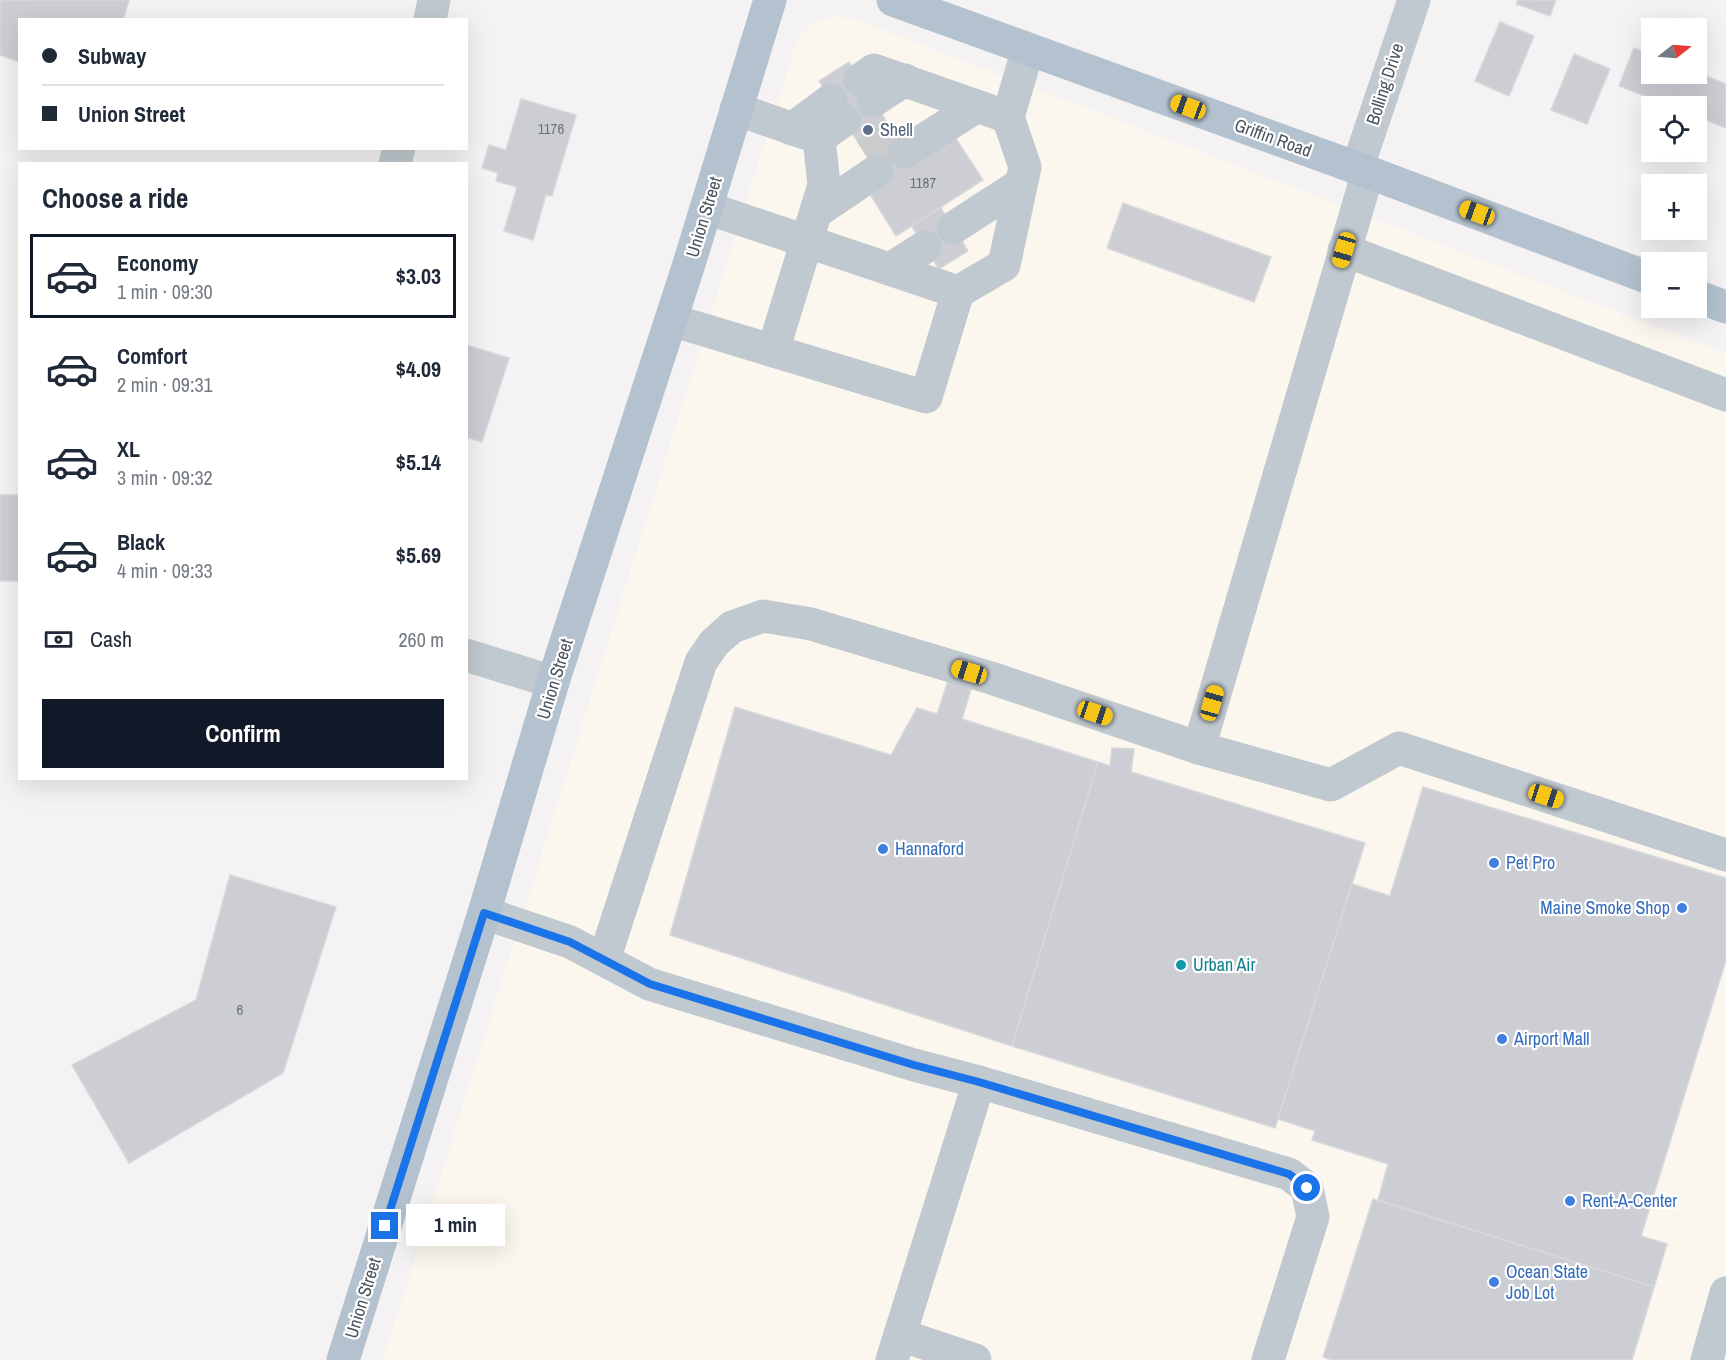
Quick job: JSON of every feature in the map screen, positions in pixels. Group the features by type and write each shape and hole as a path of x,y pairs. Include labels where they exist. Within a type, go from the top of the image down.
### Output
{"main road":[{"name":"Union Street","path":"343,1360 484,913 553,682 671,320 771,0"},
{"name":"Griffin Road","path":"893,0 1641,275"},
{"path":"1707,300 1726,307"}],"street":[{"path":"430,18 434,0"},
{"name":"Bolling Drive","path":"1199,748 1344,250 1363,171 1413,0"},
{"path":"671,320 926,397 958,292 1004,265 1025,167 1008,117 1028,49"},
{"path":"866,90 874,70 1008,117"},
{"path":"900,144 965,102"},
{"path":"736,109 822,122 815,212 773,351"},
{"path":"815,212 871,163"},
{"path":"954,228 1021,184"},
{"path":"706,208 815,212 891,269 958,292"},
{"path":"891,269 925,247"},
{"path":"1344,250 1726,395"},
{"path":"604,960 701,662 714,644 732,627 763,616 834,630 991,678 1199,748 1331,785 1399,748 1726,855"},
{"path":"468,656 553,682"},
{"path":"484,913 570,942 650,984 914,1065 979,1082 1289,1174 1307,1188 1312,1217 1268,1360"},
{"path":"975,1360 896,1348 979,1082"},
{"path":"1707,1360 1726,1293"}],"shaded area":[{"path":"834,16 857,20 1726,354 1726,1360 383,1360 797,40 806,29"}],"building":[{"path":"0,0 129,0 124,18 18,18 18,61 0,55"},
{"path":"1518,0 1556,0 1550,16 1516,4"},
{"path":"1500,22 1534,36 1509,96 1475,81"},
{"path":"1634,48 1641,51 1641,84 1707,84 1707,76 1726,84 1726,128 1707,120 1707,96 1646,96 1619,86"},
{"path":"1574,54 1610,69 1587,124 1551,110"},
{"path":"849,62 968,251 939,269 819,81"},
{"path":"521,99 576,115 552,196 546,195 533,240 504,231 517,187 496,181 498,173 482,168 489,145 506,150"},
{"path":"949,128 983,180 896,236 865,186"},
{"path":"1123,203 1271,257 1254,302 1107,248"},
{"path":"468,346 509,358 482,442 468,438"},
{"path":"0,495 18,495 18,581 0,581"},
{"name":"Hannaford","path":"948,681 971,689 962,719 1098,762 1012,1046 670,935 735,707 891,755 917,708 937,714"},
{"name":"Urban Air","path":"1112,748 1134,749 1131,772 1365,843 1275,1128 1012,1046 1098,762 1110,766"},
{"name":"Airport Mall","path":"1423,787 1726,878 1726,960 1641,1236 1667,1244 1654,1287 1378,1200 1388,1164 1312,1140 1315,1131 1278,1119 1352,884 1390,896"},
{"path":"230,875 336,907 283,1073 129,1163 72,1065 196,1000"},
{"name":"Ocean State Job Lot","path":"1373,1199 1654,1287 1632,1360 1332,1360 1323,1357"}],"tunnel":[{"path":"866,155 895,136"}],"place":[{"name":"Shell","path":"868,130"},
{"name":"Hannaford","path":"883,849"},
{"name":"Pet Pro","path":"1494,863"},
{"name":"Maine Smoke Shop","path":"1682,908"},
{"name":"Urban Air","path":"1181,965"},
{"name":"Airport Mall","path":"1502,1039"},
{"name":"Rent-A-Center","path":"1570,1201"},
{"name":"Ocean State Job Lot","path":"1494,1282"}],"route":[{"path":"385,1226 484,913 570,942 650,984 914,1065 979,1082 1289,1174 1307,1188"}]}
